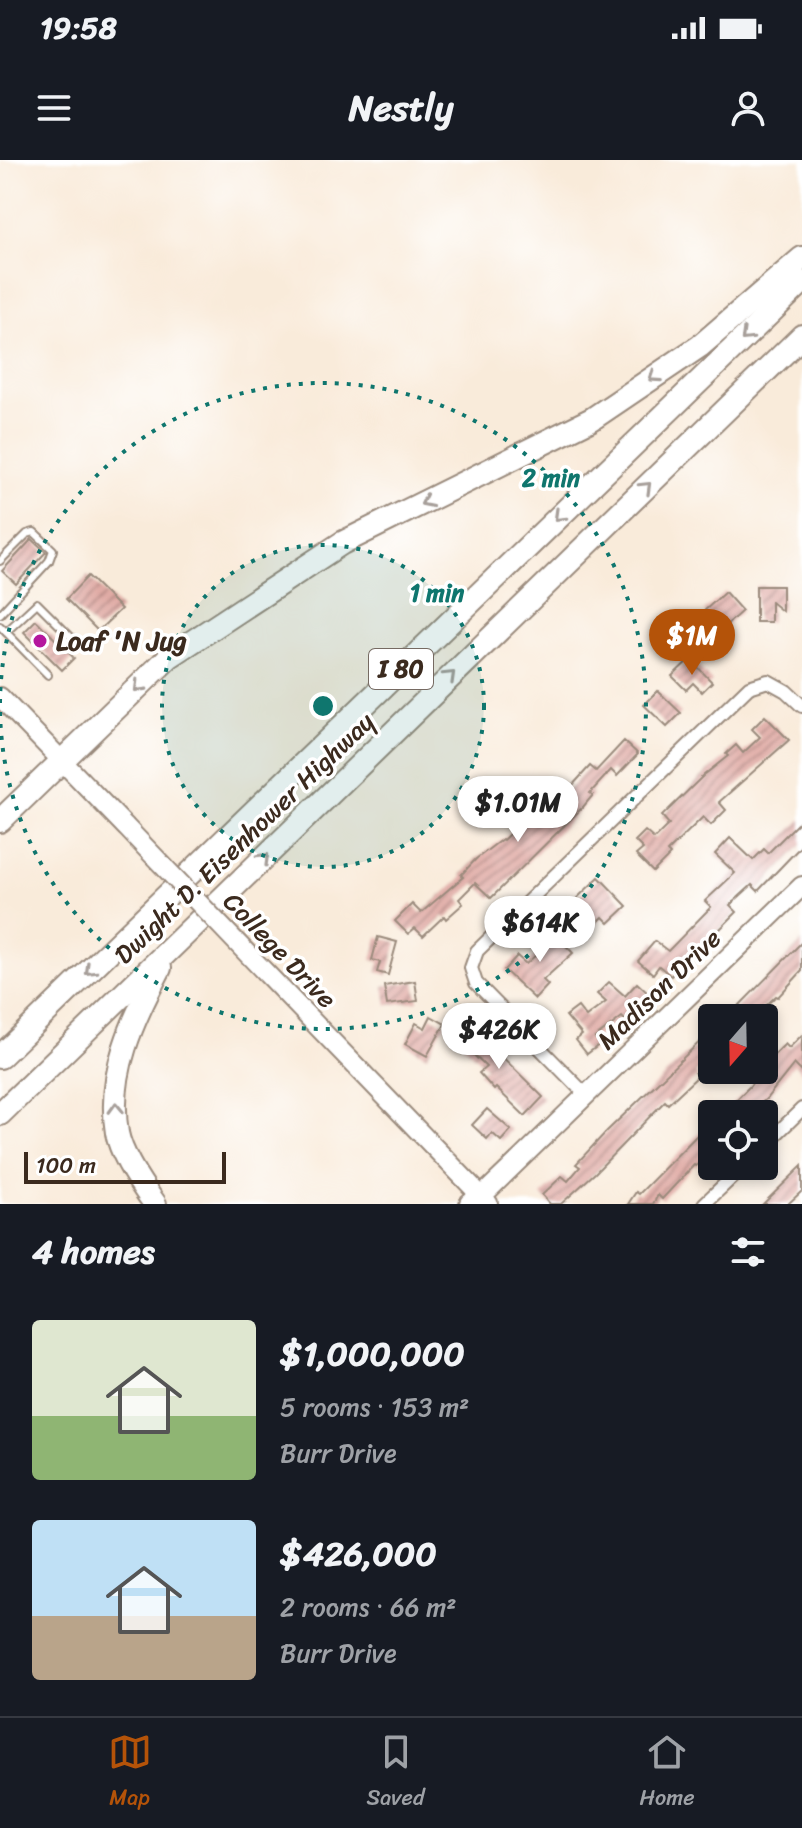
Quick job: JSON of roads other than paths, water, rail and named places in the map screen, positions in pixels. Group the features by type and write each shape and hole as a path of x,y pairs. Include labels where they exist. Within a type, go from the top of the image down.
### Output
{"highway":[{"path":"0,821 169,657 342,543 592,419 700,346 802,258"},
{"name":"Dwight D. Eisenhower Highway","path":"0,1057 802,282"},
{"name":"Dwight D. Eisenhower Highway","path":"0,1114 802,336"},
{"name":"I 80","path":"155,1204 141,1184 117,1135 115,1083 129,1029 168,951"}],"main road":[{"name":"College Drive","path":"0,697 265,972 479,1202"},
{"name":"Madison Drive","path":"479,1202 802,886"}],"street":[{"path":"587,1096 476,983 471,968 477,951 749,687 768,681 786,691 802,706"},
{"path":"778,1132 802,1109"},
{"path":"704,1204 729,1180"}],"lane":[{"path":"0,561 27,534 34,532 53,550 49,561 0,614"},
{"path":"6,632 37,603 79,645"},
{"path":"0,626 48,675"}],"place":[{"name":"Loaf 'N Jug","path":"40,641"}]}
